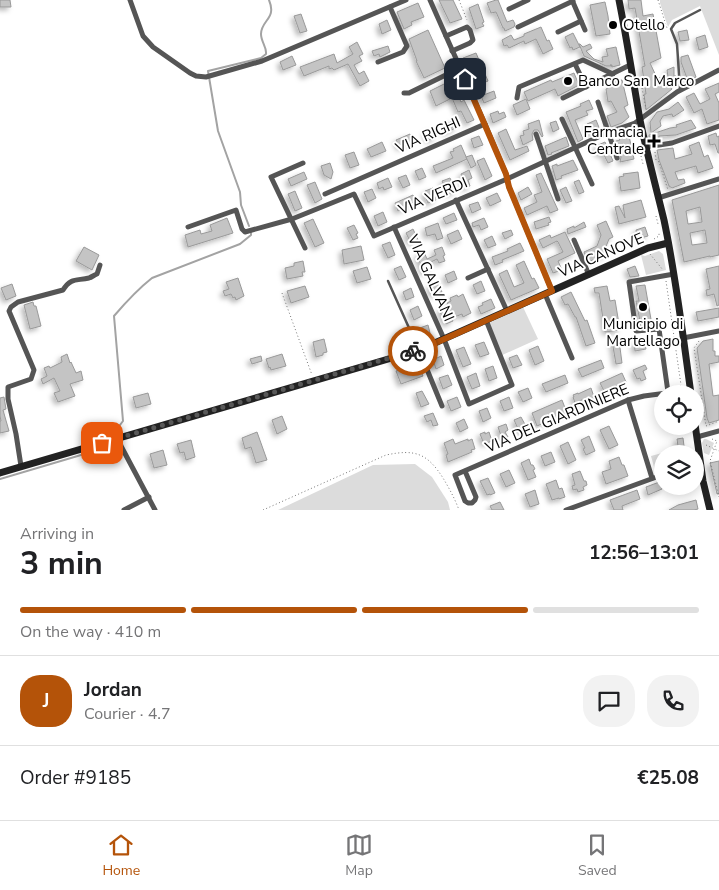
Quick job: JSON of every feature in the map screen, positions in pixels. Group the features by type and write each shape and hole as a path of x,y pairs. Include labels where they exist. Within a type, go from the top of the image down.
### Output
{"street":[{"path":"130,0 142,36 152,47 190,73 196,76 209,77 262,61 406,0"},
{"path":"430,0 485,124 552,291"},
{"path":"509,9 528,0"},
{"path":"620,0 640,120 643,150 658,198 668,243 691,385"},
{"path":"518,27 573,1 585,30"},
{"path":"378,62 403,52 407,46 390,7"},
{"path":"558,32 581,21"},
{"path":"446,36 466,27 470,30 473,40 452,51"},
{"path":"517,98 519,87 583,60 613,74"},
{"path":"575,64 586,86"},
{"path":"563,98 630,65"},
{"path":"404,93 460,68"},
{"name":"VIA VERDI","path":"350,183 374,236 507,179 609,132 635,123 680,90 719,70"},
{"path":"598,102 618,158"},
{"path":"562,119 592,184"},
{"name":"VIA RIGHI","path":"325,194 485,124"},
{"path":"643,150 672,143 719,126"},
{"path":"536,134 558,199"},
{"path":"303,163 271,177 305,248"},
{"path":"658,198 719,179"},
{"path":"188,227 236,210 242,229 245,232 292,219 354,194"},
{"path":"456,200 507,311"},
{"name":"VIA GALVANI","path":"394,227 444,340"},
{"path":"574,240 589,275"},
{"name":"VIA CANOVE","path":"0,472 419,350 648,248 668,243"},
{"path":"21,466 8,399 8,387 30,379 34,370 9,311 11,306 18,302 64,290 66,285 74,280 89,278 97,274 100,265"},
{"path":"468,278 488,269"},
{"path":"667,385 659,329 636,331 630,282 674,274"},
{"name":"VIA CANOVE","path":"545,294 572,358"},
{"path":"444,340 470,404 512,384 486,320"},
{"path":"683,338 719,331"},
{"path":"419,350 442,406"},
{"name":"VIA DEL GIARDINIERE","path":"465,471 628,400 654,394"},
{"path":"566,510 652,478 628,400"},
{"path":"710,510 703,481 697,437 719,430"},
{"path":"119,438 121,446 155,510"},
{"path":"465,471 476,496 472,503 465,501 455,475 465,471"},
{"path":"124,510 149,497"}],"lane":[{"path":"680,90 677,44 671,29 674,23 700,10"},
{"path":"388,281 419,350"}],"path":[{"path":"459,0 466,16 466,27"},
{"path":"658,0 669,34"},
{"path":"654,149 656,160 659,162 668,190"},
{"path":"643,150 645,168"},
{"path":"655,214 657,223"},
{"path":"653,240 659,236 660,232"},
{"path":"650,254 664,271"},
{"path":"666,280 680,385"},
{"path":"282,293 314,380"},
{"path":"700,339 694,348 706,426 719,421"},
{"path":"709,438 717,441 710,461 719,497"},
{"path":"706,445 719,451"},
{"path":"263,510 386,455 398,452 424,456 435,466 449,488 459,510"}],"shaded area":[{"path":"660,0 719,0 719,55 700,6 672,20 668,27"},
{"path":"659,251 663,254 666,270 646,275 641,255 645,256"},
{"path":"523,307 538,339 500,356 487,324"},
{"path":"706,439 714,443 709,455 704,453 704,445 702,443"},
{"path":"654,455 654,467 651,456"},
{"path":"415,464 432,477 448,502 450,510 278,510 373,465"}],"building":[{"path":"0,0 10,0 11,7 0,7"},
{"path":"439,0 453,0 462,19 450,23"},
{"path":"498,0 507,22 513,20 514,27 505,31 496,12 491,13 487,3"},
{"path":"628,0 641,0 643,16 653,14 661,58 650,63 657,78 668,77 667,70 674,67 674,76 676,76 668,83 672,89 646,110 642,67 645,66 635,8 629,9"},
{"path":"605,2 610,34 596,36 590,5"},
{"path":"418,3 424,17 411,22 412,25 404,29 397,12"},
{"path":"478,4 484,26 476,29 469,8"},
{"path":"301,14 307,31 300,33 294,16"},
{"path":"387,20 391,30 382,34 379,24"},
{"path":"541,27 553,49 543,54 536,39 525,44 524,41 509,48 507,45 504,46 502,40 511,35 514,40"},
{"path":"428,30 445,68 424,78 409,39"},
{"path":"687,30 689,40 680,41 678,32"},
{"path":"573,33 580,47 573,50 572,47 570,48 565,37"},
{"path":"705,35 708,47 699,50 696,38"},
{"path":"357,42 363,54 359,56 362,61 354,65 359,74 364,71 369,81 360,86 348,64 334,70 332,68 329,69 329,66 304,76 300,67 334,54 337,63 353,54 349,47"},
{"path":"579,44 583,47 590,44 592,48 586,51 594,59 603,62 602,57 608,56 606,49 616,47 620,65 612,67 606,66 584,56"},
{"path":"388,46 390,52 380,57 379,54 374,56 372,51"},
{"path":"476,53 488,81 476,86 463,58"},
{"path":"688,55 696,77 688,81 681,57"},
{"path":"292,56 296,65 283,70 280,62"},
{"path":"574,73 579,85 558,96 555,89 528,101 524,92 551,80 552,82"},
{"path":"452,80 461,102 464,100 474,120 467,123 461,111 458,112 452,98 436,106 430,91"},
{"path":"622,80 628,105 624,107 629,117 622,123 611,127 607,116 617,112 611,101 608,102 606,89 615,84 615,81"},
{"path":"719,83 719,92 715,94 719,103 719,120 707,124 702,109 694,113 686,97 694,93 700,104 710,99 705,89"},
{"path":"494,91 496,98 484,103 481,96"},
{"path":"526,99 530,109 517,115 513,105"},
{"path":"589,100 593,109 586,111 588,115 575,120 583,139 578,142 566,112 581,106 580,104"},
{"path":"678,102 684,110 673,117 672,114 663,116 660,121 661,126 651,133 650,122 657,112 669,109"},
{"path":"498,111 499,114 504,112 506,117 493,123 490,114"},
{"path":"454,120 457,127 446,133 443,126"},
{"path":"539,120 543,136 538,130 534,130 532,134 533,140 523,145 520,136 524,135 523,131 529,129 528,124"},
{"path":"596,120 600,130 590,134 587,124"},
{"path":"691,120 696,128 676,135 659,136 659,141 652,142 651,137 649,137 649,135 677,127 676,125"},
{"path":"556,121 559,129 553,132 550,123"},
{"path":"432,128 436,137 429,140 425,132"},
{"path":"506,129 515,150 527,146 529,151 510,160 498,133"},
{"path":"716,133 717,137 719,136 719,153 715,144 710,145 708,136"},
{"path":"410,134 413,141 400,148 396,140"},
{"path":"479,136 483,145 474,148 471,139"},
{"path":"629,136 634,159 620,162 621,157 616,141"},
{"path":"566,137 569,146 548,155 545,146"},
{"path":"382,142 386,151 371,157 367,149"},
{"path":"605,142 613,161 608,163 603,153 599,154 596,146"},
{"path":"699,142 704,157 708,155 713,168 698,173 696,166 675,172 678,180 684,179 685,183 672,188 669,186 657,150 673,148 675,159 692,154 689,146"},
{"path":"461,145 467,159 436,173 433,166 453,158 450,152"},
{"path":"354,152 359,165 350,168 345,155"},
{"path":"472,155 476,165 471,168 466,157"},
{"path":"484,158 492,176 485,180 477,161"},
{"path":"573,160 578,170 561,176 562,178 556,180 552,166"},
{"path":"330,163 333,172 331,179 324,175 321,166"},
{"path":"422,168 426,177 419,180 415,171"},
{"path":"469,170 472,178 468,180 470,186 465,188 461,174"},
{"path":"304,172 307,179 291,186 288,179"},
{"path":"638,172 640,188 621,191 619,177 624,176 623,174"},
{"path":"541,173 558,210 550,213 547,206 527,215 524,208 537,202 534,195 542,192 536,175"},
{"path":"406,175 410,185 403,188 398,178"},
{"path":"388,178 392,187 384,190 383,187 379,189 377,183"},
{"path":"450,178 456,191 448,194 442,181"},
{"path":"579,180 584,192 579,194 574,182"},
{"path":"315,182 322,199 315,203 307,185"},
{"path":"719,185 719,255 684,262 672,200","holes":["700,207 702,222 688,224 686,211","705,230 707,243 692,245 690,233"]},
{"path":"528,187 532,194 521,200 518,193"},
{"path":"566,187 572,201 566,203 560,190"},
{"path":"433,188 437,197 435,198 436,200 428,203 424,194 426,193 425,191"},
{"path":"372,189 376,198 368,202 364,192"},
{"path":"295,191 302,208 295,211 288,194"},
{"path":"497,193 501,201 490,206 486,198"},
{"path":"413,195 415,201 410,206 398,211 395,203"},
{"path":"641,200 646,217 619,224 615,207 619,206 625,218 623,205"},
{"path":"478,202 481,209 472,213 469,205"},
{"path":"383,212 387,222 378,226 374,216"},
{"path":"454,213 457,220 446,224 443,218"},
{"path":"549,217 551,222 548,223 549,225 536,229 534,222"},
{"path":"227,218 233,233 188,247 185,235 200,230 201,234 212,231 210,225"},
{"path":"484,218 488,227 481,230 479,225 473,227 472,223"},
{"path":"313,219 324,243 315,247 304,223"},
{"path":"606,221 613,237 609,239 605,249 607,254 588,262 584,252 597,246 601,235 597,225"},
{"path":"584,222 586,227 568,234 567,229 574,226 574,228"},
{"path":"438,223 443,238 437,240 435,234 427,236 425,228"},
{"path":"354,225 358,238 353,240 347,228"},
{"path":"645,227 648,236 637,239 636,230"},
{"path":"413,229 418,240 411,243 406,233"},
{"path":"458,230 462,239 451,244 447,235"},
{"path":"511,230 513,235 505,239 502,233"},
{"path":"565,232 575,253 558,261 562,270 553,273 547,259 563,252 557,241 543,248 539,240 550,235 551,238"},
{"path":"492,236 496,245 488,248 484,240"},
{"path":"390,242 395,255 388,258 382,245"},
{"path":"520,243 524,251 495,265 492,257 508,251 507,249"},
{"path":"361,246 364,260 344,264 342,250"},
{"path":"84,247 99,255 92,270 76,261"},
{"path":"442,247 445,261 439,263 437,259 429,263 432,269 424,273 417,255 424,252 427,259 436,255 434,250"},
{"path":"303,261 305,272 302,272 303,276 287,279 285,268"},
{"path":"524,261 532,279 534,278 539,288 511,300 499,274 507,270 514,287 524,283 516,265"},
{"path":"401,266 406,277 399,280 394,269"},
{"path":"635,266 639,276 630,277 627,269"},
{"path":"719,266 719,305 717,306 714,294 707,296 706,290 710,289 706,269"},
{"path":"367,267 371,279 357,283 353,271"},
{"path":"454,271 457,279 448,283 445,275"},
{"path":"238,278 244,296 236,300 231,294 225,296 223,291 229,289 226,282"},
{"path":"481,281 485,291 477,294 473,285"},
{"path":"437,283 442,292 433,295 429,286"},
{"path":"12,284 16,296 6,300 1,288"},
{"name":"Municipio di Martellago","path":"645,285 652,325 641,326 636,301 639,301 636,286"},
{"path":"305,286 309,297 291,303 287,291"},
{"path":"607,286 610,301 615,300 620,330 605,332 599,293 595,293 594,288"},
{"path":"411,288 414,297 406,300 403,292"},
{"path":"571,292 585,321 587,320 595,343 586,346 576,317 568,304 565,305 561,297"},
{"path":"463,294 471,313 463,317 462,314 452,318 453,321 446,324 439,310 449,306 447,303 451,301 450,298"},
{"path":"491,299 495,308 481,314 478,307"},
{"path":"33,302 34,306 36,306 41,326 30,329 24,305"},
{"path":"418,306 422,316 414,320 410,310"},
{"path":"719,308 719,317 698,321 696,312"},
{"path":"428,325 430,333 421,337 417,329"},
{"path":"324,339 327,352 316,357 313,342"},
{"path":"713,339 713,351 715,351 715,356 719,356 719,362 709,364 713,396 719,395 719,420 709,423 697,348 703,341"},
{"path":"619,340 622,363 616,364 612,341"},
{"path":"644,340 646,349 635,351 634,342"},
{"path":"484,342 489,354 480,357 475,345"},
{"path":"538,346 544,361 535,365 529,350"},
{"path":"464,347 471,364 463,367 456,350"},
{"path":"67,354 76,373 81,371 83,380 70,384 75,396 58,402 54,393 60,391 54,378 43,384 41,379 47,376 44,368 49,366 50,368 62,362 61,357"},
{"path":"282,354 286,366 271,370 266,359"},
{"path":"517,355 522,365 513,368 509,358"},
{"path":"261,356 262,361 252,364 250,359"},
{"path":"441,356 444,365 436,369 433,360"},
{"path":"601,360 604,368 582,377 578,369"},
{"path":"417,363 423,376 401,384 396,371"},
{"path":"645,365 647,369 643,371 646,379 641,381 640,378 637,379 633,370"},
{"path":"493,366 497,378 489,381 485,369"},
{"path":"476,373 480,386 472,389 467,377"},
{"path":"622,373 626,382 604,391 600,383"},
{"path":"448,375 452,385 443,389 439,378"},
{"path":"565,375 568,383 546,392 542,384"},
{"path":"528,388 532,398 523,402 518,392"},
{"path":"591,388 595,400 588,403 586,398 575,403 573,395"},
{"path":"422,391 429,404 421,407 416,393"},
{"path":"148,393 151,404 136,408 133,397"},
{"path":"4,397 6,409 3,410 9,431 0,433 0,398"},
{"path":"457,397 461,407 451,411 447,401"},
{"path":"509,397 513,408 504,411 500,401"},
{"path":"562,400 567,413 537,426 532,413"},
{"path":"487,408 491,418 483,422 479,411"},
{"path":"433,413 438,425 433,426 431,420 427,422 424,416"},
{"path":"282,416 287,429 277,434 272,420"},
{"path":"521,417 528,430 523,432 519,431 514,420"},
{"path":"464,419 468,428 460,432 456,423"},
{"path":"506,424 508,430 505,432 508,437 502,439 498,427"},
{"path":"609,426 618,445 609,449 600,430"},
{"path":"257,432 267,460 256,463 251,447 245,449 242,438"},
{"path":"485,432 485,434 489,432 492,441 484,444 480,434"},
{"path":"589,436 595,451 586,455 581,440"},
{"path":"683,438 684,445 678,445 677,439"},
{"path":"453,439 455,444 472,439 475,449 448,462 446,455 448,454 444,443"},
{"path":"191,440 195,457 186,460 184,452 180,453 177,444"},
{"path":"568,442 576,460 568,464 560,446"},
{"path":"163,450 167,465 154,468 150,454"},
{"path":"551,452 555,462 545,466 541,456"},
{"path":"619,457 628,476 606,484 602,472 611,469 609,461"},
{"path":"529,459 535,469 533,470 536,477 528,480 521,463"},
{"path":"719,461 719,494 717,494 710,463"},
{"path":"509,470 515,483 506,487 500,474"},
{"path":"580,471 587,485 583,487 584,490 578,492 577,489 573,490 572,486 575,485 572,474"},
{"path":"488,478 495,493 490,495 487,495 480,481"},
{"path":"556,480 559,489 562,488 565,497 552,500 546,484"},
{"path":"654,484 654,492 648,495 646,487"},
{"path":"535,490 539,504 530,507 525,494"},
{"path":"637,490 640,499 622,506 623,510 614,510 610,500"},
{"path":"696,500 698,509 669,510 678,505"},
{"path":"500,502 504,510 492,510 490,506"}],"waterway":[{"path":"249,226 241,205 240,192 218,131 208,71 261,58 266,54 261,34 263,25 271,11 269,0"},
{"path":"112,430 123,421 114,316 152,278 240,244 251,233"},
{"path":"0,479 108,447"}],"way so far":[{"path":"102,443 413,351"}],"place":[{"name":"Otello","path":"613,25"},
{"name":"Banco San Marco","path":"568,81"},
{"name":"Farmacia Centrale","path":"654,141"},
{"name":"Municipio di Martellago","path":"643,307"}],"route":[{"path":"413,351 431,345 552,291 509,187 506,174 465,79"}]}
